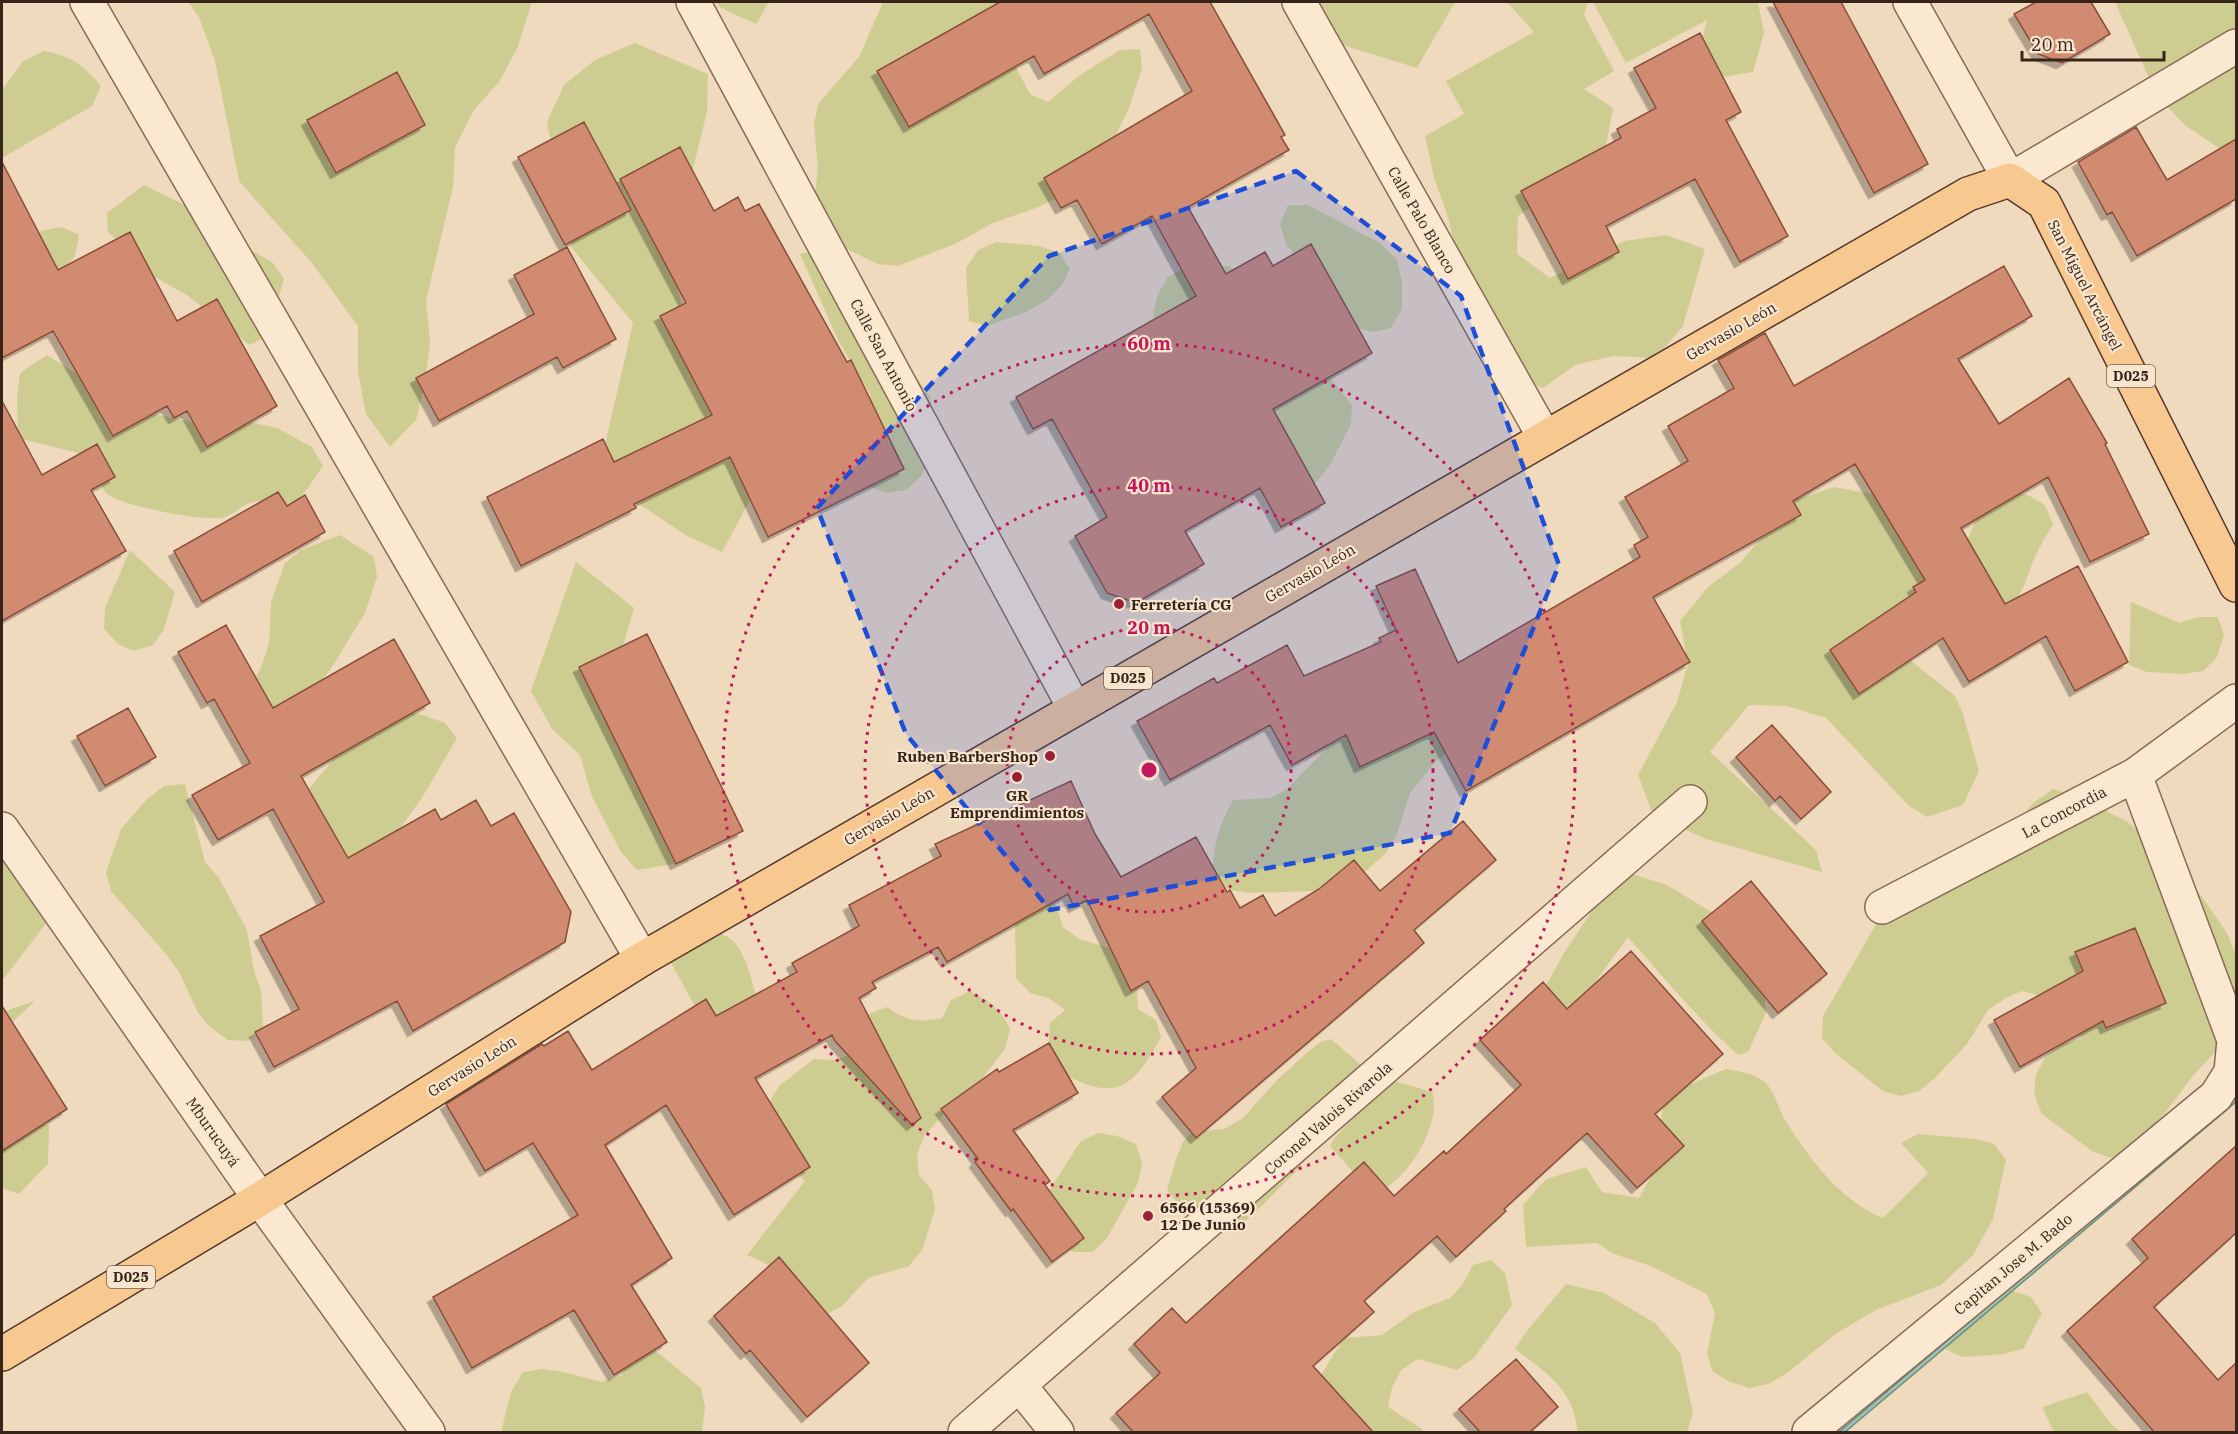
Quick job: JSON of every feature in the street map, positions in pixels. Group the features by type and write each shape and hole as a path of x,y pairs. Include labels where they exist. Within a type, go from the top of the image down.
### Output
{"main road":[{"name":"Gervasio León","path":"2,1354 260,1199 642,959 1968,194 2010,180"},
{"name":"San Miguel Arcángel","path":"2010,180 2043,203 2236,585"}],"street":[{"path":"87,2 642,959"},
{"name":"Calle San Antonio","path":"693,2 1075,709"},
{"name":"Calle Palo Blanco","path":"1299,2 1545,438"},
{"name":"San Miguel Arcángel","path":"1910,2 2010,180"},
{"path":"2010,180 2236,46"},
{"name":"La Concordia","path":"1882,907 2135,775 2236,701"},
{"name":"Capitan Jose M. Bado","path":"1809,1432 2216,1096 2231,1072 2234,1040 2135,775"},
{"name":"Coronel Valois Rivarola","path":"965,1432 1690,802"},
{"name":"Mburucuyá","path":"2,830 260,1199 428,1432"},
{"path":"1020,1386 1057,1432"}],"highlighted area":[{"path":"1296,171 1461,296 1559,565 1450,833 1050,910 906,734 817,508 1049,256"}],"shaded area":[{"path":"188,2 532,2 517,49 499,82 473,111 455,148 453,187 426,301 430,342 425,383 416,420 390,447 366,414 358,372 358,326 311,262 239,181 215,61 199,17"},
{"path":"716,2 769,2 756,24 721,8"},
{"path":"883,2 1035,2 1012,60 1030,94 1048,102 1080,75 1120,50 1140,49 1142,68 1129,108 1102,164 1073,191 1036,208 993,223 957,243 898,266 877,264 811,231 818,168 814,125 818,104 859,57"},
{"path":"1306,2 1455,2 1417,68 1339,44"},
{"path":"1507,2 1588,2 1584,15 1614,71 1584,89 1613,108 1606,146 1578,172 1518,216 1517,254 1550,278 1624,241 1666,235 1705,249 1683,326 1656,358 1613,356 1575,365 1543,388 1505,374 1467,304 1448,217 1434,178 1425,136 1464,114 1446,81 1534,32"},
{"path":"1593,2 1758,2 1764,33 1753,72 1717,78 1702,40 1707,20 1626,63"},
{"path":"2115,2 2236,2 2236,159 2186,126 2157,96"},
{"path":"635,43 708,74 707,112 670,261 681,302 781,443 722,552 687,536 615,488 604,449 633,323 571,247 547,122 564,85 595,60"},
{"path":"44,51 62,55 76,62 101,86 92,106 2,158 2,90 23,61"},
{"path":"144,185 181,203 215,229 273,263 284,279 266,337 249,345 187,295 153,276 108,232 107,213"},
{"path":"1288,205 1308,205 1381,244 1397,260 1402,282 1402,309 1391,328 1373,332 1351,327 1328,293 1286,244 1280,224"},
{"path":"62,227 79,235 75,256 35,304 2,332 2,260 41,231"},
{"path":"996,242 1039,246 1059,252 1070,269 1062,285 1047,300 1026,312 987,326 969,321 966,268 978,250"},
{"path":"819,250 889,352 918,379 930,397 937,437 931,457 921,476 906,490 888,493 848,480 829,397 871,396 839,342 800,254"},
{"path":"1228,266 1245,275 1352,405 1351,424 1330,465 1299,503 1157,334 1153,314 1158,294 1168,277 1186,267"},
{"path":"47,355 136,410 195,423 235,419 277,428 312,447 323,466 304,492 293,502 283,504 252,502 225,517 185,516 117,499 109,495 99,483 92,458 18,438 17,396 20,373"},
{"path":"1834,487 1877,495 1912,515 1944,626 1918,656 1889,633 1911,661 1955,696 1963,714 1979,771 1963,805 1927,817 1909,806 1826,718 1787,706 1749,705 1710,752 1816,850 1822,872 1706,839 1653,815 1638,775 1677,702 1688,663 1680,621 1708,587 1741,562 1792,501"},
{"path":"2008,490 2028,495 2045,505 2053,524 2037,552 2022,590 2015,601 2002,613 1963,550 1988,491"},
{"path":"340,535 374,557 377,577 365,613 332,667 305,703 272,724 246,700 269,643 271,602 285,563 301,550"},
{"path":"130,550 175,592 164,629 153,645 134,651 118,644 104,629 105,608"},
{"path":"576,562 634,608 623,646 701,822 687,862 637,870 621,852 592,797 580,755 552,729 531,691"},
{"path":"2131,602 2179,623 2198,617 2218,617 2224,635 2217,657 2203,671 2184,674 2147,672 2129,665"},
{"path":"1409,688 1453,749 1436,761 1410,793 1397,834 1386,853 1355,881 1315,891 1250,893 1230,890 1212,881 1217,839 1233,800 1271,798 1287,789 1328,747 1363,726"},
{"path":"403,712 423,715 445,723 457,738 423,796 399,830 369,854 348,856 331,849 308,790 348,742"},
{"path":"185,784 205,862 219,878 247,930 254,971 261,990 263,1028 248,1041 228,1040 211,1028 198,1013 179,972 111,891 106,872 121,829 147,799 164,786"},
{"path":"2053,789 2074,795 2128,822 2174,864 2200,894 2227,933 2236,955 2236,1004 2221,1045 2192,1077 2144,1141 2130,1154 2111,1158 2092,1151 2042,1114 2034,1094 2036,1074 2046,1056 2063,1044 2082,1038 2048,1015 2041,996 2022,991 1988,1010 1967,1044 1935,1078 1919,1091 1901,1096 1883,1091 1835,1053 1822,1038 1823,1016 1881,916 2020,820 2033,803"},
{"path":"977,819 1012,842 1049,885 1063,927 1079,939 1137,956 1147,972 1137,989 1138,1009 1156,1020 1161,1037 1144,1065 1130,1080 1119,1086 1096,1087 1047,1066 1050,1023 1065,1010 1048,998 1030,993 1016,978 1015,918 966,836"},
{"path":"2,856 57,909 2,981"},
{"path":"1629,873 1667,885 1713,913 1762,968 1766,1013 1748,1052 1738,1055 1723,1041 1681,998 1628,937 1595,982 1593,992 1621,1069 1543,991 1564,953 1612,881"},
{"path":"689,928 718,933 734,942 741,952 752,979 762,1032 726,1062 670,961"},
{"path":"970,991 994,1006 1010,1029 1005,1049 981,1080 950,1107 924,1136 917,1155 919,1175 932,1190 935,1210 922,1250 909,1266 868,1278 842,1306 824,1316 765,1263 747,1255 805,1181 767,1141 769,1102 780,1085 814,1059 834,1060 853,1054 866,1015 887,1007 913,1020 942,1018 951,1000"},
{"path":"35,1001 2,1032 2,1012"},
{"path":"1331,1039 1361,1065 1346,1092 1325,1113 1300,1167 1250,1218 1240,1223 1218,1227 1189,1218 1167,1190 1184,1140 1193,1132 1224,1129 1243,1118 1276,1081 1310,1050 1321,1042"},
{"path":"1726,1069 1749,1074 1766,1084 1773,1093 1785,1120 1827,1177 1853,1201 1883,1218 1928,1173 1901,1143 1918,1134 1976,1139 1994,1144 2006,1160 1993,1219 1973,1255 1941,1285 1876,1310 1837,1333 1787,1373 1769,1384 1749,1388 1730,1382 1713,1372 1707,1354 1715,1313 1707,1294 1651,1266 1614,1254 1597,1243 1526,1247 1523,1205 1546,1179 1586,1167 1602,1192 1639,1198 1666,1149 1661,1121 1665,1104 1679,1091"},
{"path":"1395,1081 1432,1092 1434,1105 1428,1133 1413,1161 1393,1183 1382,1190 1355,1174 1330,1146 1372,1092"},
{"path":"2236,1096 2236,1102 1845,1432 1839,1432"},
{"path":"49,1125 48,1164 19,1194 2,1188 2,1127"},
{"path":"1098,1133 1117,1136 1136,1144 1142,1163 1138,1183 1107,1238 1093,1252 1073,1252 1042,1229 1037,1210 1080,1142"},
{"path":"1491,1260 1505,1273 1512,1305 1474,1358 1457,1370 1418,1359 1401,1370 1392,1388 1388,1407 1422,1429 1422,1432 1349,1432 1347,1428 1312,1408 1322,1373 1344,1338 1382,1335 1414,1312 1450,1298 1463,1284 1473,1265"},
{"path":"1566,1284 1604,1293 1655,1323 1680,1353 1693,1413 1687,1432 1578,1432 1572,1408 1561,1388 1515,1349 1526,1332"},
{"path":"2013,1291 2031,1297 2042,1313 2023,1349 2003,1354 1963,1357 1947,1350 1945,1329 1993,1292"},
{"path":"635,1334 701,1388 705,1407 702,1432 501,1432 511,1392 523,1372 543,1369 602,1382 622,1375"},
{"path":"2087,1392 2111,1424 2122,1432 2054,1432 2042,1407"}],"building":[{"path":"1000,2 1210,2 1285,135 1281,137 1289,150 1188,207 1226,274 1265,252 1273,266 1311,244 1372,353 1273,409 1325,503 1281,527 1260,488 1185,531 1204,564 1136,603 1107,593 1075,536 1107,517 1052,419 1033,429 1016,397 1196,296 1152,216 1102,244 1077,200 1061,208 1044,178 1192,91 1149,14 1044,74 1034,56 909,127 877,71"},
{"path":"1773,2 1841,2 1928,164 1874,193"},
{"path":"2036,2 2091,2 2110,34 2062,63 2038,54 2014,14"},
{"path":"1700,33 1741,112 1726,120 1788,236 1740,262 1695,179 1606,226 1619,252 1568,279 1521,191 1621,138 1617,129 1656,108 1634,68"},
{"path":"397,72 425,125 336,173 307,120"},
{"path":"584,122 631,210 565,245 518,157"},
{"path":"2136,127 2167,180 2236,139 2236,199 2137,256 2112,212 2107,215 2078,162"},
{"path":"680,147 714,211 738,197 745,211 759,204 847,362 851,360 904,469 768,537 730,457 634,504 636,508 521,566 487,497 603,439 614,462 712,415 660,316 686,303 620,179"},
{"path":"2,162 58,270 130,232 177,321 217,299 277,406 207,447 187,411 174,418 167,406 113,436 53,331 2,358"},
{"path":"567,247 616,339 563,368 557,357 439,421 416,378 534,314 514,275"},
{"path":"2004,266 2032,316 1958,359 1999,424 2069,378 2107,443 2105,444 2149,534 2090,562 2048,477 1961,528 2005,604 2078,566 2128,662 2075,691 2046,636 1969,682 1943,638 1859,694 1830,650 1916,592 1913,587 1925,580 1855,464 1793,501 1801,515 1653,597 1690,662 1466,791 1434,732 1360,767 1346,735 1292,765 1270,725 1170,780 1137,721 1214,678 1217,683 1287,645 1304,676 1381,642 1379,638 1396,630 1376,586 1415,569 1458,663 1640,557 1634,545 1648,537 1625,497 1688,461 1668,426 1734,388 1718,360 1765,333 1794,386"},
{"path":"2,401 42,475 97,444 115,477 91,490 126,551 2,621"},
{"path":"278,492 287,506 305,495 325,532 202,602 174,551"},
{"path":"226,625 273,708 394,639 430,703 301,776 348,858 435,809 441,820 476,800 491,826 514,813 571,912 565,942 413,1031 397,1001 274,1067 255,1032 299,1009 260,936 324,902 273,809 218,840 192,795 250,763 214,699 207,703 178,652"},
{"path":"647,634 743,831 676,864 579,667"},
{"path":"128,708 156,757 105,786 77,736"},
{"path":"1772,725 1831,792 1801,819 1780,796 1775,801 1736,757"},
{"path":"1071,781 1095,834 1121,877 1196,837 1227,892 1230,890 1240,908 1263,895 1275,916 1319,889 1354,860 1380,891 1463,821 1496,860 1414,930 1424,943 1196,1138 1162,1097 1196,1068 1148,981 1131,991 1087,900 1074,907 1068,894 947,962 938,947 872,982 876,988 859,998 921,1118 912,1125 832,1035 755,1078 810,1167 734,1215 666,1105 605,1145 672,1258 631,1285 667,1342 614,1375 574,1310 472,1368 433,1297 578,1215 533,1143 485,1171 446,1104 542,1044 544,1046 568,1031 592,1070 706,999 716,1016 797,972 792,963 859,926 849,905 941,856 935,844"},
{"path":"1751,881 1827,974 1778,1013 1702,921"},
{"path":"2135,928 2166,1003 2106,1028 2103,1021 2020,1067 1994,1020 2083,971 2075,952"},
{"path":"1631,951 1723,1054 1655,1114 1684,1146 1637,1188 1587,1133 1504,1209 1506,1211 1456,1257 1437,1236 1364,1301 1374,1312 1313,1366 1373,1432 1133,1432 1116,1413 1160,1373 1134,1344 1172,1308 1186,1323 1364,1162 1394,1196 1444,1151 1446,1154 1521,1085 1480,1040 1543,982 1567,1009"},
{"path":"2,1006 67,1109 2,1151"},
{"path":"1049,1043 1078,1093 1013,1130 1050,1181 1045,1185 1084,1238 1052,1262 975,1162 978,1159 941,1109 997,1069 999,1072"},
{"path":"2236,1146 2236,1233 2154,1307 2218,1380 2236,1363 2236,1432 2154,1432 2067,1331 2148,1258 2132,1239"},
{"path":"779,1257 869,1363 807,1417 750,1350 746,1354 714,1316"},
{"path":"1516,1359 1558,1407 1530,1432 1480,1432 1459,1409"}],"place":[{"name":"Ferretería CG","path":"1119,604"},
{"name":"Ruben BarberShop","path":"1050,756"},
{"name":"GR Emprendimientos","path":"1017,777"},
{"name":"6566 (15369) 12 De Junio","path":"1148,1216"}]}
